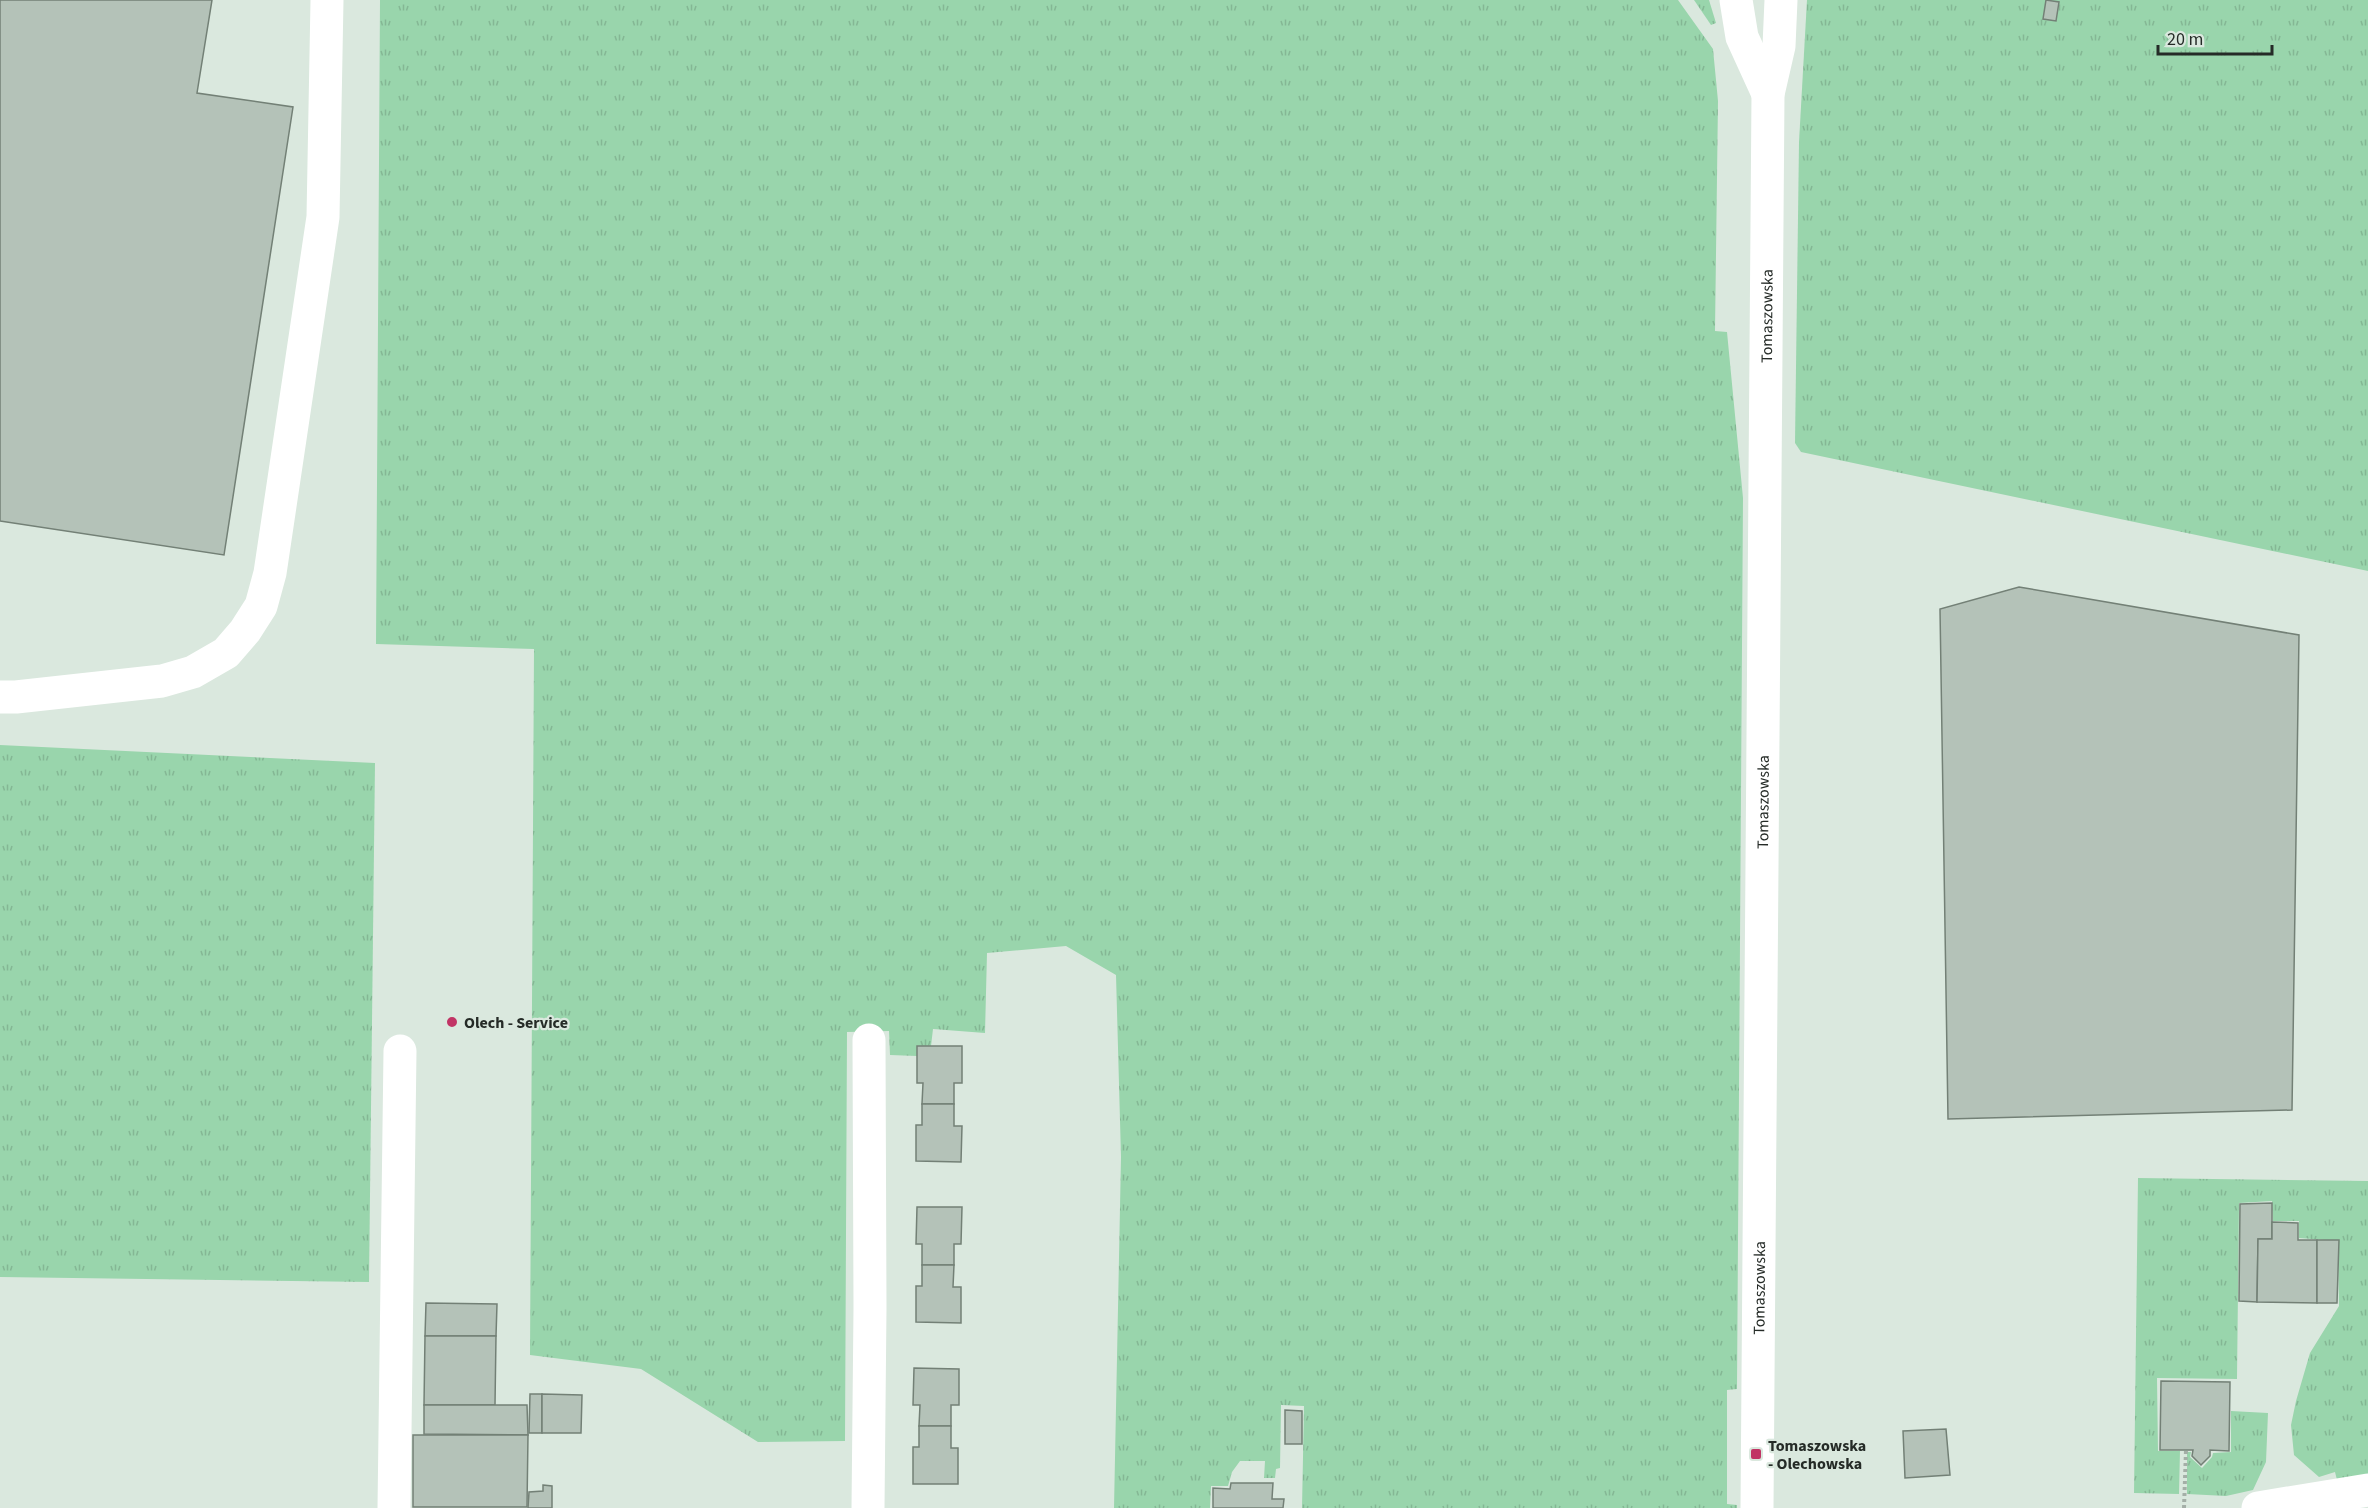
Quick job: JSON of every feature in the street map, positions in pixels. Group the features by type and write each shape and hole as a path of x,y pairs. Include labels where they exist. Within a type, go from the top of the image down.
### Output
{"street":[{"path":"0,697 162,681 193,672 226,653 245,631 261,606 270,573 323,217 327,0"},
{"name":"Tomaszowska","path":"1736,0 1742,37 1768,94"},
{"name":"Tomaszowska","path":"1757,1508 1768,94 1779,46 1781,0"},
{"path":"868,1508 869,1040"},
{"path":"394,1508 400,1052"},
{"path":"2258,1508 2368,1490"}],"path":[{"path":"2184,1508 2186,1450"}],"green space":[{"path":"380,0 1678,0 1713,49 1718,101 1715,331 1727,332 1743,498 1737,1389 1727,1390 1727,1504 1737,1505 1737,1508 1302,1508 1304,1406 1281,1405 1280,1468 1276,1469 1275,1478 1264,1478 1265,1461 1240,1461 1232,1472 1228,1486 1211,1486 1210,1508 1114,1508 1121,1157 1116,975 1066,946 987,953 985,1033 933,1029 931,1046 917,1046 917,1056 890,1055 889,1031 847,1032 845,1441 758,1442 641,1369 530,1355 534,649 376,644"},
{"path":"1694,0 1709,0 1716,23 1711,25"},
{"path":"1807,0 2368,0 2368,571 1801,452 1795,443 1799,142"},
{"path":"0,745 375,763 369,1282 0,1277"},
{"path":"2138,1178 2368,1181 2368,1476 2337,1480 2335,1472 2319,1477 2294,1455 2291,1425 2310,1353 2339,1306 2338,1241 2299,1238 2299,1221 2273,1221 2272,1201 2239,1203 2237,1379 2157,1378 2158,1451 2180,1451 2179,1494 2134,1493"},
{"path":"2231,1411 2268,1413 2266,1462 2253,1490 2226,1496 2187,1494 2187,1452 2191,1452 2190,1457 2202,1468 2213,1453 2231,1452"}],"building":[{"path":"0,0 212,0 197,93 293,107 224,555 0,521"},
{"path":"2046,0 2059,2 2056,21 2043,19"},
{"path":"2019,587 2299,635 2292,1110 1948,1119 1940,609"},
{"path":"917,1046 962,1046 962,1083 954,1083 954,1104 922,1104 923,1083 917,1083"},
{"path":"922,1104 954,1104 954,1126 962,1126 961,1162 916,1161 916,1125 922,1125"},
{"path":"2272,1203 2272,1239 2258,1239 2257,1302 2239,1301 2240,1204"},
{"path":"917,1207 962,1207 961,1244 954,1244 954,1265 922,1265 922,1244 916,1244"},
{"path":"2272,1222 2298,1223 2298,1240 2317,1240 2317,1303 2257,1302 2258,1239 2272,1239"},
{"path":"2317,1240 2339,1240 2337,1303 2317,1303"},
{"path":"922,1265 954,1265 953,1287 961,1287 961,1323 916,1322 916,1286 922,1286"},
{"path":"426,1303 497,1304 496,1336 425,1336"},
{"path":"425,1336 496,1336 495,1405 424,1405"},
{"path":"914,1368 959,1369 959,1405 951,1405 951,1426 919,1426 920,1405 913,1405"},
{"path":"2161,1381 2230,1382 2229,1451 2210,1450 2210,1456 2201,1465 2192,1456 2193,1450 2160,1450"},
{"path":"530,1394 542,1394 542,1433 529,1433"},
{"path":"542,1394 582,1395 581,1433 542,1433"},
{"path":"424,1405 527,1405 528,1435 424,1434"},
{"path":"1285,1410 1302,1411 1302,1444 1285,1444"},
{"path":"919,1426 951,1426 951,1448 958,1448 958,1484 913,1484 913,1447 919,1447"},
{"path":"1946,1429 1950,1475 1905,1478 1903,1431"},
{"path":"413,1435 528,1435 527,1507 413,1507"},
{"path":"1231,1483 1273,1483 1272,1499 1284,1499 1283,1508 1213,1508 1213,1488 1230,1489"},
{"path":"543,1485 552,1486 552,1508 528,1508 529,1492 543,1491"}],"place":[{"name":"Olech - Service","path":"452,1022"},
{"name":"Tomaszowska - Olechowska","path":"1756,1454"}]}
